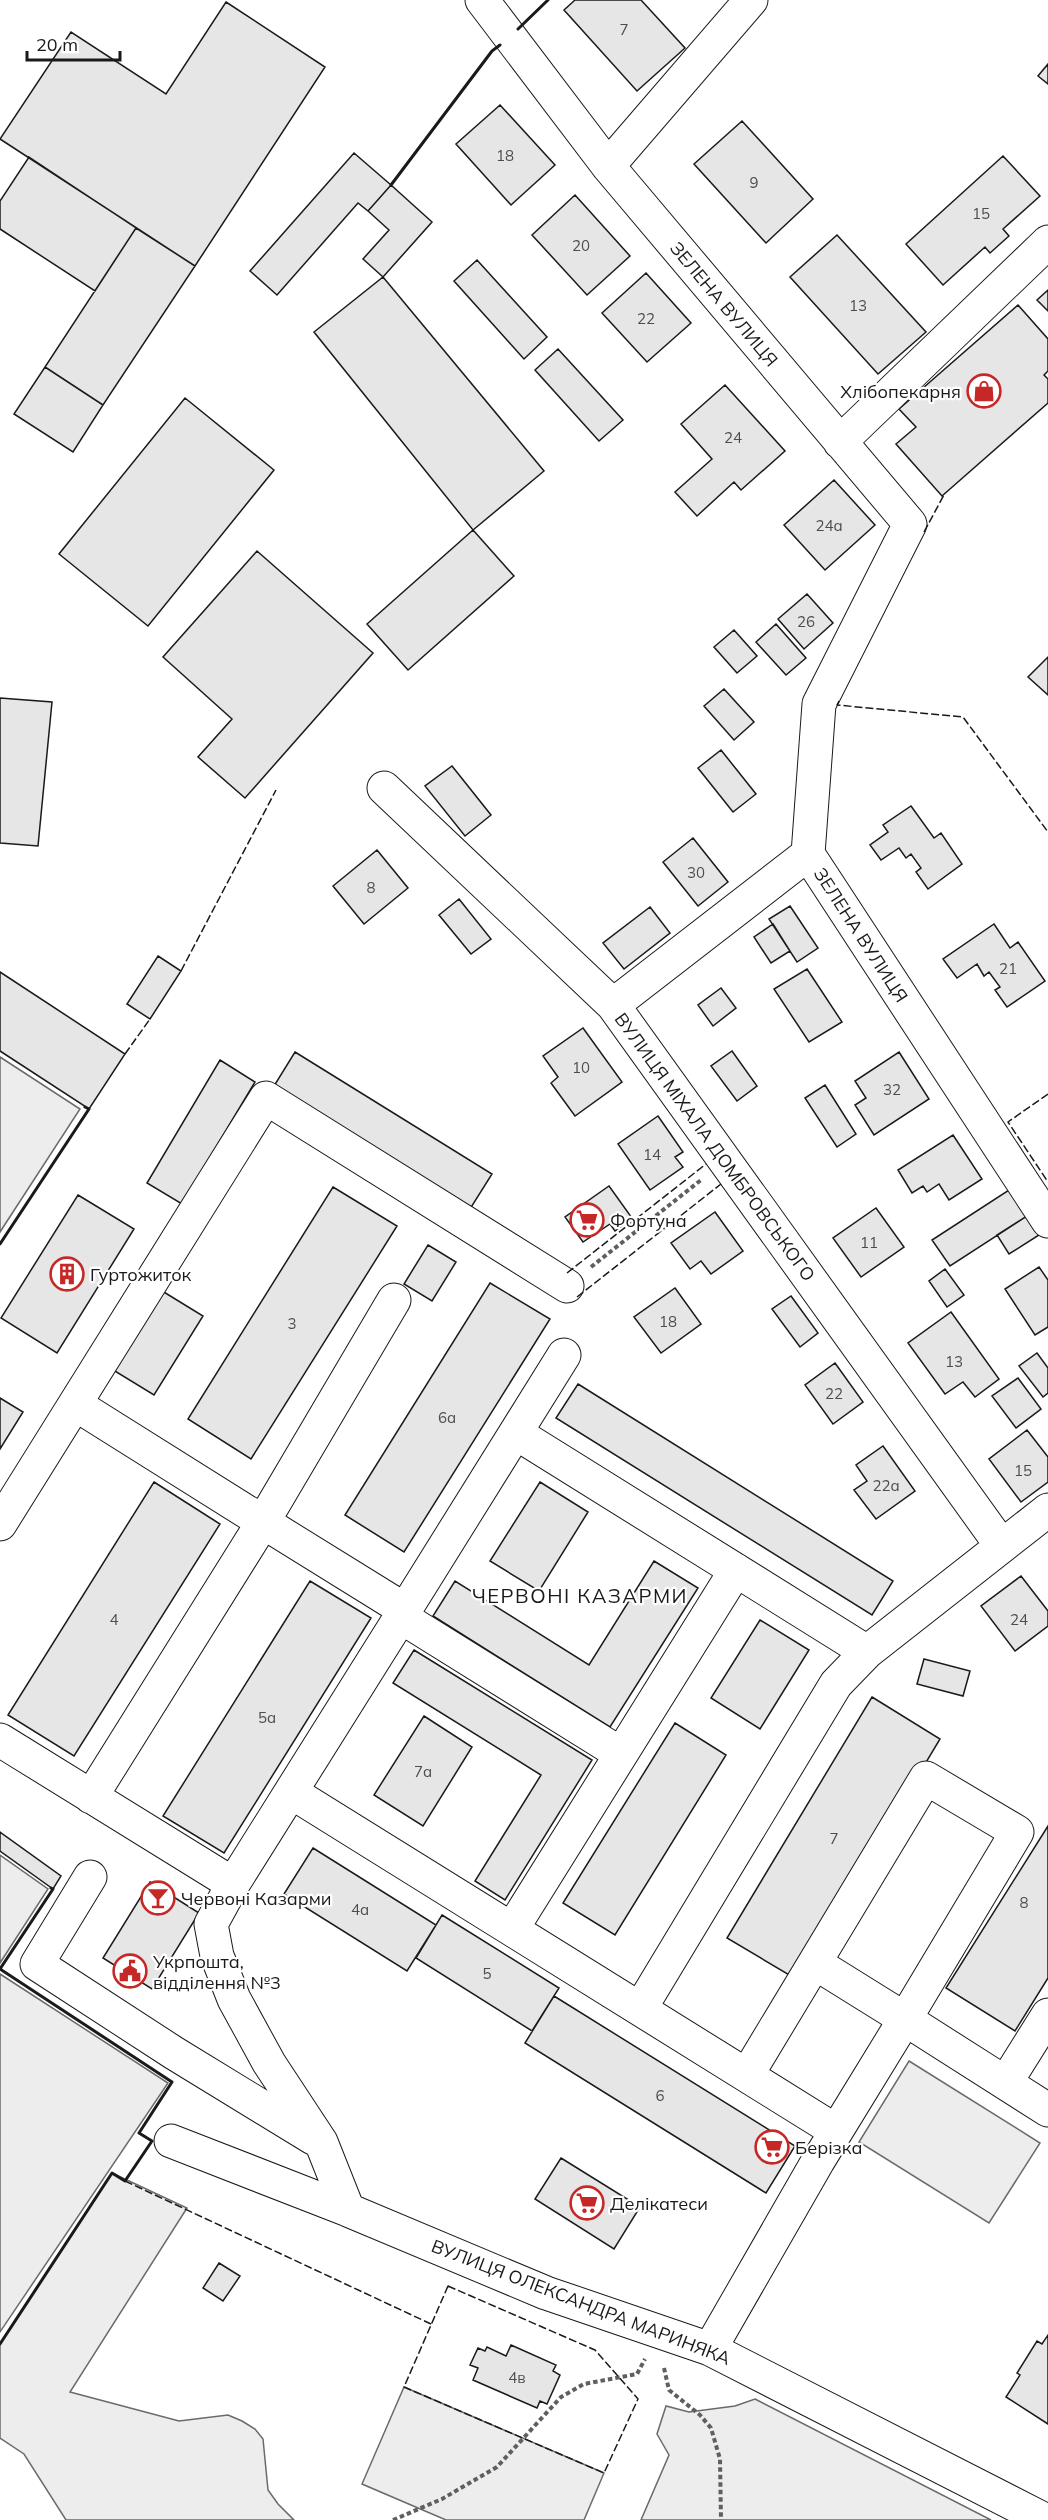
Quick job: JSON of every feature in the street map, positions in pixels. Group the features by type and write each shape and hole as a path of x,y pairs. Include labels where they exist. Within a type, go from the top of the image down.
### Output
{"street":[{"name":"ЗЕЛЕНА ВУЛИЦЯ","path":"482,0 608,166 910,524 819,704 808,854 1048,1221"},
{"path":"608,166 751,0"},
{"path":"840,442 1048,242"},
{"name":"ВУЛИЦЯ МІХАЛА ДОМБРОВСЬКОГО","path":"384,788 613,1005 1001,1545"},
{"path":"613,1005 808,854"},
{"path":"0,1524 266,1098 567,1286"},
{"path":"92,1797 264,1522 394,1300"},
{"path":"348,2210 321,2142 264,2054 234,1999 217,1956 211,1924 233,1884 564,1356"},
{"path":"75,1404 264,1522 621,1754"},
{"path":"516,1433 867,1652"},
{"path":"640,2009 836,1684 867,1652 1048,1510"},
{"path":"512,1929 736,1570"},
{"path":"0,1740 233,1884"},
{"path":"710,2349 836,2132 1017,1832 926,1778 747,2075"},
{"path":"291,1792 836,2132"},
{"path":"90,1877 37,1964 174,2053 321,2142"},
{"path":"815,1963 1048,2110"},
{"path":"1006,2082 1048,2014"},
{"name":"ВУЛИЦЯ ОЛЕКСАНДРА МАРИНЯКА","path":"171,2141 348,2210 546,2292 710,2349 1045,2520"}],"path":[{"path":"567,1286 725,1161"},
{"path":"393,2520 442,2499 497,2467 561,2397 584,2384 637,2374 658,2331"},
{"path":"658,2331 669,2390 700,2415 711,2428 720,2459 720,2520"}],"shaded area":[{"path":"0,1057 80,1109 0,1232"},
{"path":"0,1855 48,1889 0,1963"},
{"path":"0,1974 168,2083 0,2332"},
{"path":"909,2061 1040,2143 989,2223 859,2142"},
{"path":"112,2173 187,2208 70,2392 179,2421 228,2415 242,2421 255,2429 263,2439 268,2490 294,2520 66,2520 24,2454 0,2438 0,2344"},
{"path":"404,2387 604,2473 584,2520 446,2520 362,2484"},
{"path":"755,2399 991,2520 641,2520 669,2455 657,2434 666,2406 689,2412 735,2406"}],"building":[{"path":"575,0 641,0 685,48 637,91 564,10"},
{"path":"226,2 325,67 195,266 0,139 71,32 166,94"},
{"path":"1048,64 1048,84 1038,76"},
{"path":"500,105 555,165 511,205 456,144"},
{"path":"742,121 813,199 766,243 694,164"},
{"path":"354,153 391,185 368,211 358,203 277,295 250,271"},
{"path":"1003,156 1040,196 1003,229 1009,236 990,253 985,247 943,285 906,244"},
{"path":"29,157 136,228 95,291 0,229 0,201"},
{"path":"391,185 432,222 383,277 363,259 389,230 368,211"},
{"path":"575,195 630,256 587,295 532,235"},
{"path":"136,228 195,266 103,405 45,367"},
{"path":"837,235 926,332 878,374 790,277"},
{"path":"477,260 547,337 524,359 454,281"},
{"path":"646,273 691,323 647,362 602,313"},
{"path":"383,277 544,471 473,530 314,332"},
{"path":"1048,290 1048,311 1037,300"},
{"name":"Хлібопекарня","path":"1018,305 1048,339 1048,371 1044,375 1048,379 1048,403 942,496 896,444 916,427 899,409"},
{"path":"558,349 623,420 599,441 535,370"},
{"path":"45,367 103,405 73,452 14,414"},
{"path":"725,385 785,451 741,490 734,482 697,516 675,492 712,459 681,424"},
{"path":"185,398 274,470 148,626 59,554"},
{"path":"834,480 875,525 825,570 784,525"},
{"path":"473,530 514,576 408,670 367,624"},
{"path":"257,551 373,653 245,798 198,757 232,719 163,657"},
{"path":"807,594 833,623 804,649 778,619"},
{"path":"776,624 806,658 786,675 756,642"},
{"path":"734,630 757,656 737,673 714,647"},
{"path":"1048,657 1048,695 1028,677"},
{"path":"724,689 754,722 734,740 704,706"},
{"path":"0,698 52,702 38,846 0,843"},
{"path":"721,750 756,794 733,812 698,768"},
{"path":"452,766 491,815 465,836 425,786"},
{"path":"911,806 934,838 941,833 962,864 928,889 916,872 921,868 911,854 906,858 899,848 881,860 870,845 888,832 883,825"},
{"path":"693,838 728,882 698,906 663,862"},
{"path":"377,850 408,888 364,924 333,886"},
{"path":"459,899 491,939 471,954 439,915"},
{"path":"790,906 818,948 797,962 769,919"},
{"path":"650,907 670,933 624,969 603,943"},
{"path":"773,924 790,951 771,963 754,937"},
{"path":"994,924 1010,948 1018,942 1045,981 1007,1007 995,990 1000,987 989,972 984,976 977,964 957,978 943,959"},
{"path":"158,956 181,971 150,1019 127,1004"},
{"path":"807,969 842,1022 809,1042 774,989"},
{"path":"0,972 125,1054 89,1109 0,1051"},
{"path":"721,988 736,1008 713,1026 698,1005"},
{"path":"583,1028 622,1082 575,1116 551,1083 558,1077 543,1056"},
{"path":"732,1051 757,1086 737,1101 711,1066"},
{"path":"295,1052 492,1174 470,1209 274,1086"},
{"path":"899,1052 929,1099 874,1135 855,1105 866,1098 855,1081"},
{"path":"220,1060 255,1082 182,1204 147,1183"},
{"path":"825,1085 856,1134 837,1147 805,1098"},
{"path":"658,1116 683,1152 675,1157 683,1167 650,1190 618,1144"},
{"path":"953,1135 982,1179 949,1200 939,1184 927,1192 923,1186 912,1193 898,1170"},
{"path":"609,1186 632,1218 615,1231 610,1224 583,1242 565,1217"},
{"path":"333,1187 397,1226 251,1459 188,1419"},
{"path":"1009,1190 1027,1216 950,1266 932,1240"},
{"name":"Гуртожиток","path":"78,1195 134,1229 57,1353 1,1318"},
{"path":"876,1208 904,1247 861,1277 833,1238"},
{"path":"715,1212 743,1251 711,1274 701,1261 690,1269 671,1243"},
{"path":"1027,1216 1039,1235 1009,1254 997,1235"},
{"path":"428,1245 456,1262 432,1301 404,1284"},
{"path":"1039,1267 1048,1280 1048,1327 1035,1335 1005,1289"},
{"path":"945,1269 964,1295 947,1307 929,1281"},
{"path":"490,1283 550,1319 404,1552 345,1515"},
{"path":"154,1286 203,1316 154,1395 105,1365"},
{"path":"675,1288 701,1324 661,1353 634,1317"},
{"path":"791,1296 818,1333 800,1347 772,1309"},
{"path":"951,1312 999,1379 975,1397 963,1382 945,1394 908,1343"},
{"path":"1037,1353 1048,1368 1048,1393 1043,1397 1019,1366"},
{"path":"835,1363 863,1402 833,1424 805,1385"},
{"path":"1018,1378 1041,1409 1016,1428 992,1396"},
{"path":"578,1384 893,1581 872,1615 556,1418"},
{"path":"0,1398 23,1412 0,1449"},
{"path":"1027,1430 1048,1457 1048,1482 1021,1502 989,1459"},
{"path":"883,1446 915,1491 876,1519 854,1490 867,1481 856,1465"},
{"path":"154,1482 220,1524 74,1756 8,1715"},
{"path":"540,1482 588,1512 539,1591 490,1561"},
{"path":"654,1561 698,1588 610,1727 433,1616 455,1581 589,1665"},
{"path":"1021,1576 1048,1611 1048,1626 1015,1651 981,1606"},
{"path":"310,1581 371,1618 224,1853 163,1816"},
{"path":"760,1620 809,1650 760,1729 711,1698"},
{"path":"414,1650 592,1760 505,1900 475,1881 541,1775 393,1683"},
{"path":"924,1659 970,1671 963,1696 917,1684"},
{"path":"872,1697 940,1739 796,1979 727,1938"},
{"path":"424,1716 472,1747 423,1826 374,1795"},
{"path":"675,1723 726,1755 615,1935 563,1903"},
{"path":"1048,1826 1048,1978 1015,2031 946,1988"},
{"path":"0,1832 61,1876 53,1889 0,1851"},
{"path":"313,1848 436,1925 407,1971 284,1894"},
{"path":"150,1882 199,1913 152,1989 103,1958"},
{"path":"442,1915 559,1988 532,2031 416,1958"},
{"path":"554,1996 795,2146 766,2193 525,2043"},
{"name":"Делікатеси","path":"561,2158 640,2207 614,2249 535,2199"},
{"path":"219,2263 240,2276 223,2301 203,2288"},
{"path":"1048,2335 1048,2424 1006,2397 1020,2375 1017,2373 1037,2341 1042,2344"},
{"path":"511,2345 556,2365 553,2371 560,2375 547,2404 540,2401 537,2408 473,2380 478,2368 470,2365 478,2348 485,2351 487,2347 506,2356"}],"fence":[{"path":"924,532 945,493"},
{"path":"839,701 837,705 963,717 1048,832"},
{"path":"181,971 276,790"},
{"path":"125,1054 150,1019"},
{"path":"1048,1094 1008,1122 1048,1182"},
{"path":"567,1273 706,1164"},
{"path":"577,1297 721,1184"},
{"path":"125,2181 431,2324"},
{"path":"448,2286 595,2350 638,2399 604,2473 404,2387 448,2286"}],"wall":[{"path":"518,29 548,0"},
{"path":"391,185 492,51 500,45"},
{"path":"0,1244 89,1109 85,1107"},
{"path":"0,2344 112,2173 125,2181 152,2141 139,2133 172,2082 0,1969 53,1889 51,1888"}],"place":[{"name":"Хлібопекарня","path":"984,391"},
{"name":"Фортуна","path":"587,1220"},
{"name":"Гуртожиток","path":"67,1274"},
{"name":"Червоні Казарми","path":"158,1898"},
{"name":"Укрпошта, відділення №3","path":"130,1971"},
{"name":"Берізка","path":"772,2147"},
{"name":"Делікатеси","path":"587,2203"}],"district":[{"name":"ЧЕРВОНІ КАЗАРМИ","path":"580,1595"}]}
